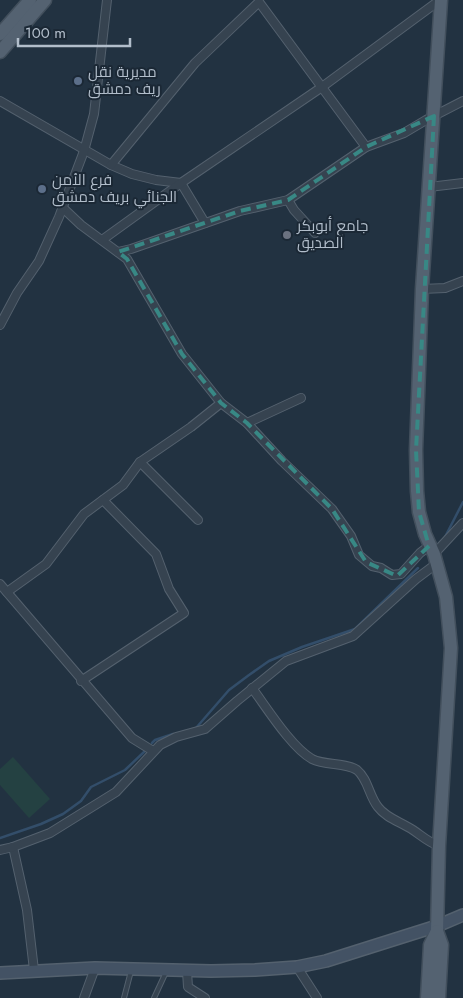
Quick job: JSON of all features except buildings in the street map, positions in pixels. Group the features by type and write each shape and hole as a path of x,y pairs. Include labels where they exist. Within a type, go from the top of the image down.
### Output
{"main road":[{"path":"2,28 30,0"},
{"path":"0,52 45,0"},
{"path":"439,998 442,945 437,928 438,846 452,648 446,597 420,512 416,482 416,450 422,289 440,0"},
{"path":"0,973 95,968 188,971 297,967 326,961 437,928 463,915"},
{"path":"427,998 430,945 437,928"}],"street":[{"path":"0,326 17,293 39,261 63,208 84,151 94,114 107,0"},
{"path":"102,240 181,183 322,87 440,0"},
{"path":"111,165 195,63 258,1 366,147"},
{"path":"0,101 111,165 132,174 181,183 205,223"},
{"path":"118,252 131,250 240,211 288,200 366,147 404,133 463,101"},
{"path":"429,187 463,183"},
{"path":"288,200 294,210 315,233"},
{"path":"63,208 81,225 127,259 182,354 221,403 247,423 282,461 332,509 351,536 359,555 372,566 381,568 392,575 400,574 420,553 433,555"},
{"path":"422,289 445,288 463,281"},
{"path":"247,423 302,398"},
{"path":"7,592 46,564 84,514 123,484 140,462 221,403"},
{"path":"140,462 198,520"},
{"path":"81,681 184,612 169,590 156,554 103,500"},
{"path":"0,850 13,847 50,832 116,792 153,751 167,740 205,729 286,661 353,636 416,579 433,555 463,523"},
{"path":"0,584 81,681 132,738 153,751"},
{"path":"252,688 293,742 304,753 322,763 354,769 364,778 379,808 387,816 415,831 428,842 438,846"},
{"path":"13,847 27,910 34,970"},
{"path":"297,967 317,998"},
{"path":"84,998 95,968"},
{"path":"188,971 188,987 204,998"}],"lane":[{"path":"124,998 131,969"},
{"path":"154,998 167,970"}],"highlighted area":[{"path":"434,116 416,450 419,512 429,546 397,576 366,562 332,509 247,423 221,403 182,354 127,259 118,252 240,211 288,200 366,147"}],"green space":[{"path":"13,757 50,799 29,818 0,785 0,769"}],"waterway":[{"path":"445,537 463,502"},
{"path":"196,728 229,690 269,661 302,647 355,629 418,568"},
{"path":"152,743 155,740 173,734"},
{"path":"0,838 41,824 63,814 81,801 91,787 125,770 144,752"}],"place":[{"name":"مديرية نقل ريف دمشق","path":"78,81"},
{"name":"فرع الأمن الجنائي بريف دمشق","path":"42,189"},
{"name":"جامع أبوبكر الصديق","path":"287,235"}]}
